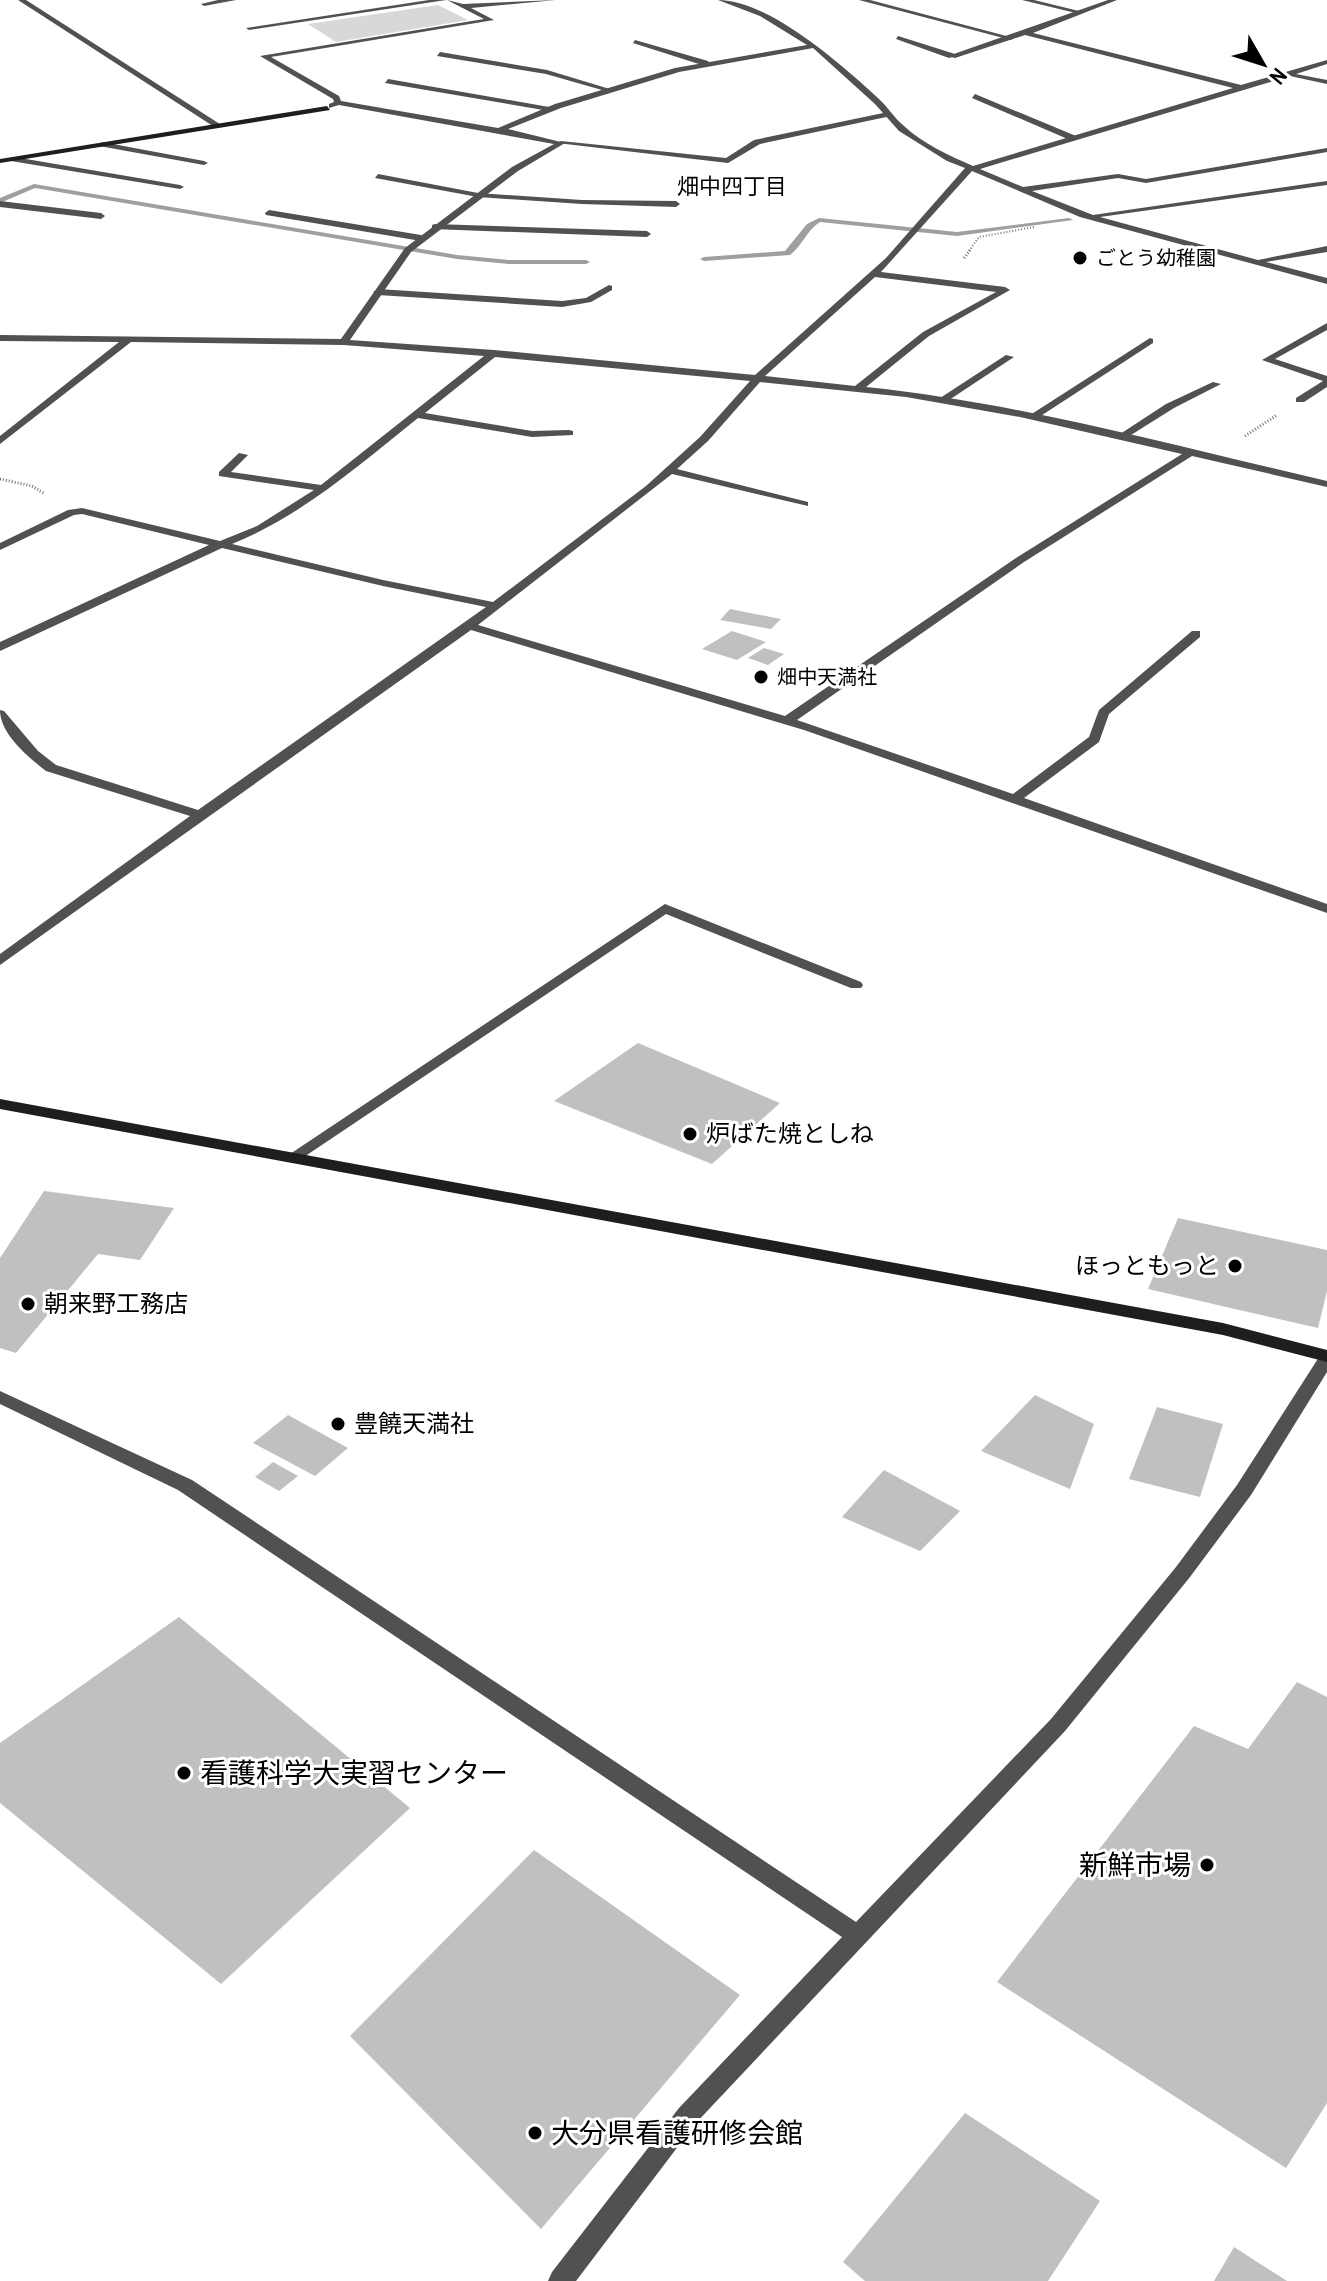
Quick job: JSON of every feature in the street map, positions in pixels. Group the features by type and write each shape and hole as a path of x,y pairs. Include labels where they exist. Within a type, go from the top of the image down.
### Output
{"street":[{"path":"21,0 219,126"},
{"path":"204,4 233,0"},
{"path":"249,28 443,0"},
{"path":"338,103 336,98 264,56 491,20 450,0"},
{"path":"463,6 553,0"},
{"path":"721,0 762,15 814,46 912,137 972,168 1087,217 1327,281"},
{"path":"862,0 1011,38"},
{"path":"1025,0 1080,12"},
{"path":"898,38 952,56 1114,0"},
{"path":"1025,33 1241,88"},
{"path":"635,42 705,63"},
{"path":"499,130 549,109 705,63 814,46"},
{"path":"440,54 547,72 609,90"},
{"path":"0,961 200,815 469,626 669,470 704,439 757,379 874,274 972,168 1327,62"},
{"path":"1288,74 1327,82"},
{"path":"388,81 549,109"},
{"path":"975,96 1073,138"},
{"path":"0,161 327,108 338,103 561,143 728,161 757,142 888,114"},
{"path":"344,342 408,250 421,238 478,195 561,143"},
{"path":"102,144 204,163"},
{"path":"1023,189 1115,176 1146,181 1327,150"},
{"path":"14,159 180,187"},
{"path":"378,176 478,195 569,202 676,204"},
{"path":"1087,217 1327,183"},
{"path":"0,204 101,216"},
{"path":"269,213 421,238"},
{"path":"435,227 647,234"},
{"path":"1258,261 1327,249"},
{"path":"857,389 926,334 1005,290 874,274"},
{"path":"378,292 562,304 588,300 609,288"},
{"path":"1327,326 1267,360 1327,381"},
{"path":"0,338 344,342 494,353 857,389 942,400 1032,417 1327,484"},
{"path":"0,441 128,340"},
{"path":"1032,417 1150,341"},
{"path":"0,647 261,528 322,488 494,353"},
{"path":"942,400 1009,357"},
{"path":"1300,400 1327,381"},
{"path":"1119,438 1170,406 1216,384"},
{"path":"415,414 518,432 569,433"},
{"path":"787,721 1020,560 1189,454"},
{"path":"243,455 223,474 322,488"},
{"path":"669,470 804,504"},
{"path":"0,547 72,512 82,511 383,583 496,606"},
{"path":"469,626 787,721 1327,909"},
{"path":"1014,800 1095,739 1103,713 1196,634"},
{"path":"0,714 33,754 51,768 200,815"},
{"path":"292,1158 665,908 856,985"},
{"path":"0,1104 1223,1329 1327,1357 1244,1490 1183,1572 1058,1725 687,2116 561,2281"},
{"path":"0,1397 185,1485 859,1936"}],"path":[{"path":"959,260 964,259 979,237 1037,227"},
{"path":"1211,458 1300,400"}],"shaded area":[{"path":"438,5 468,20 336,42 308,24"}],"building":[{"path":"730,609 781,619 771,629 720,620"},
{"path":"732,631 766,642 737,660 702,649"},
{"path":"764,648 784,654 768,665 748,658"},
{"name":"炉ばた焼としね","path":"638,1043 780,1103 712,1164 554,1101"},
{"name":"朝来野工務店","path":"44,1191 174,1208 140,1260 98,1254 16,1353 0,1348 0,1258"},
{"path":"1178,1218 1327,1250 1327,1291 1318,1328 1148,1289"},
{"path":"1035,1395 1094,1424 1070,1489 981,1451"},
{"path":"1157,1407 1223,1424 1200,1497 1129,1479"},
{"path":"288,1415 348,1448 315,1476 253,1443"},
{"path":"273,1462 298,1476 279,1491 255,1477"},
{"path":"884,1470 960,1511 920,1551 842,1517"},
{"name":"看護科学大実習センター","path":"179,1617 410,1808 221,1984 0,1803 0,1743"},
{"name":"新鮮市場","path":"1297,1682 1327,1697 1327,2103 1286,2168 997,1982 1194,1726 1248,1749"},
{"name":"大分県看護研修会館","path":"534,1850 740,1995 541,2229 350,2036"},
{"path":"965,2113 1100,2201 1048,2281 865,2281 843,2262"},
{"path":"1234,2247 1287,2281 1214,2281"}],"waterway":[{"path":"0,201 34,186 457,257 509,262 586,262"},
{"path":"704,259 787,253 819,220 957,234 1069,220"}],"place":[{"name":"ごとう幼稚園","path":"1080,258"},
{"name":"畑中天満社","path":"761,677"},
{"name":"炉ばた焼としね","path":"690,1134"},
{"name":"ほっともっと","path":"1235,1266"},
{"name":"朝来野工務店","path":"28,1304"},
{"name":"豊饒天満社","path":"338,1424"},
{"name":"看護科学大実習センター","path":"184,1773"},
{"name":"新鮮市場","path":"1207,1865"},
{"name":"大分県看護研修会館","path":"535,2133"}],"district":[{"name":"畑中四丁目","path":"732,186"}]}
